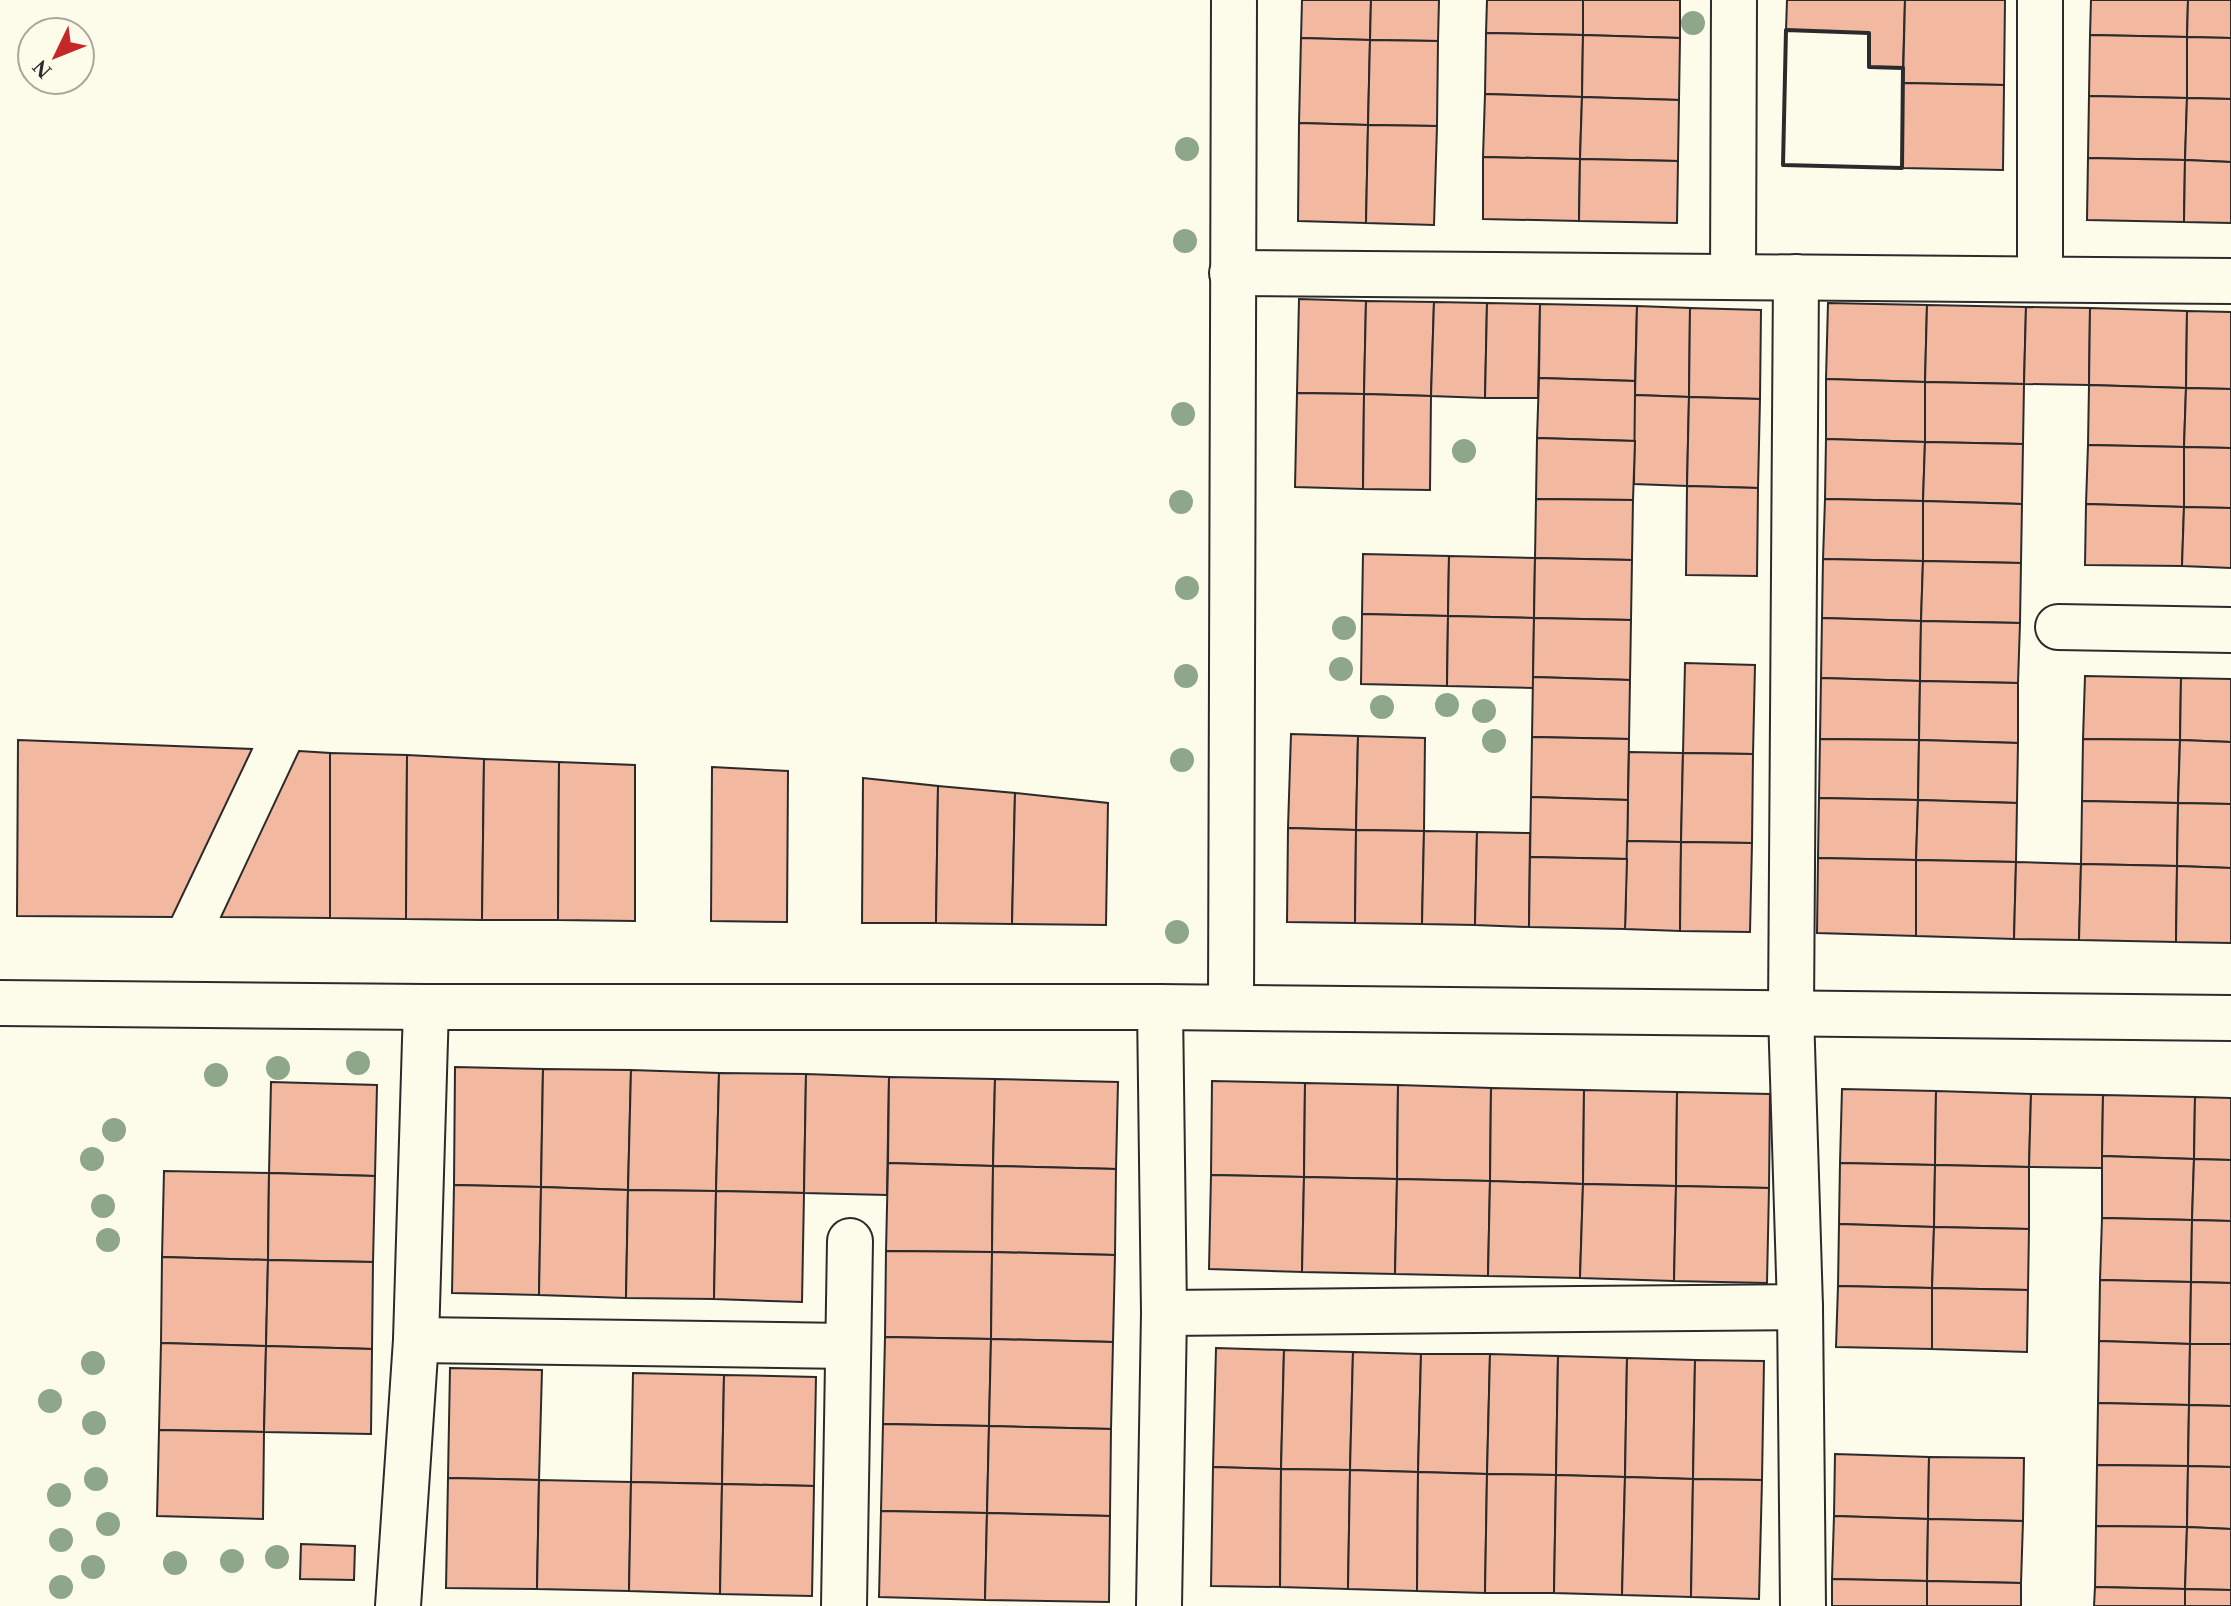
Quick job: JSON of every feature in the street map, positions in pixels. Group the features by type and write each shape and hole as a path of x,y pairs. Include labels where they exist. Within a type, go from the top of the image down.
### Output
{"street":[{"path":"1231,1007 1234,0"},
{"path":"1733,277 1734,0"},
{"path":"2040,0 2040,279"},
{"path":"1232,273 2231,281"},
{"path":"1796,277 1791,1013 1800,1307 1803,1606"},
{"path":"2058,627 2231,630"},
{"path":"0,1003 426,1007 1231,1007 2231,1018"},
{"path":"398,1606 416,1340 426,1007"},
{"path":"1159,1606 1164,1313 1160,1007"},
{"path":"844,1606 850,1241"},
{"path":"1164,1313 1800,1307"},
{"path":"416,1340 848,1346"}],"building":[{"path":"1302,0 1371,0 1370,40 1301,38"},
{"path":"1371,0 1439,0 1438,41 1370,40"},
{"path":"1487,0 1583,0 1583,35 1486,33"},
{"path":"1583,0 1680,0 1680,38 1583,35"},
{"path":"1787,0 1905,0 1903,68 1869,67 1869,33 1786,30"},
{"path":"1905,0 2005,0 2004,85 1903,83"},
{"path":"2091,0 2188,0 2187,37 2090,35"},
{"path":"2188,0 2231,0 2231,38 2187,37"},
{"path":"1486,33 1583,35 1582,97 1485,94"},
{"path":"1583,35 1680,38 1679,100 1582,97"},
{"path":"2090,35 2187,37 2187,98 2089,96"},
{"path":"2187,37 2231,38 2231,99 2187,98"},
{"path":"1301,38 1370,40 1368,125 1299,123"},
{"path":"1370,40 1438,41 1437,126 1368,125"},
{"path":"1903,83 2004,85 2003,170 1902,168"},
{"path":"1485,94 1582,97 1580,159 1483,157"},
{"path":"2089,96 2187,98 2185,160 2088,158"},
{"path":"1582,97 1679,100 1678,161 1580,159"},
{"path":"2187,98 2231,99 2231,162 2185,160"},
{"path":"1299,123 1368,125 1366,223 1298,221"},
{"path":"1368,125 1437,126 1434,225 1366,223"},
{"path":"1483,157 1580,159 1579,221 1483,219"},
{"path":"2088,158 2185,160 2184,222 2087,220"},
{"path":"1580,159 1678,161 1677,223 1579,221"},
{"path":"2185,160 2231,162 2231,223 2184,222"},
{"path":"1299,299 1366,301 1364,394 1297,393"},
{"path":"1366,301 1434,302 1431,396 1364,394"},
{"path":"1434,302 1487,303 1485,398 1431,396"},
{"path":"1487,303 1540,304 1538,398 1485,398"},
{"path":"1828,303 1927,305 1925,382 1826,379"},
{"path":"1540,304 1637,306 1635,381 1539,378"},
{"path":"1927,305 2026,307 2024,384 1925,382"},
{"path":"1637,306 1690,308 1689,397 1635,395"},
{"path":"2026,307 2090,308 2089,385 2024,384"},
{"path":"1690,308 1761,310 1760,399 1689,397"},
{"path":"2090,308 2187,311 2186,388 2089,385"},
{"path":"2187,311 2231,312 2231,389 2186,388"},
{"path":"1539,378 1635,381 1635,441 1537,438"},
{"path":"1826,379 1925,382 1925,442 1826,439"},
{"path":"1925,382 2024,384 2023,444 1925,442"},
{"path":"2089,385 2186,388 2184,447 2088,445"},
{"path":"2186,388 2231,389 2231,448 2184,447"},
{"path":"1297,393 1364,394 1363,489 1295,487"},
{"path":"1364,394 1431,396 1430,490 1363,489"},
{"path":"1635,395 1689,397 1687,486 1634,484"},
{"path":"1689,397 1760,399 1758,488 1687,486"},
{"path":"1537,438 1635,441 1633,500 1536,499"},
{"path":"1826,439 1925,442 1923,501 1825,499"},
{"path":"1925,442 2023,444 2022,504 1923,501"},
{"path":"2088,445 2184,447 2184,507 2086,504"},
{"path":"2184,447 2231,448 2231,508 2184,507"},
{"path":"1687,486 1758,488 1757,576 1686,575"},
{"path":"1536,499 1633,500 1632,560 1535,558"},
{"path":"1825,499 1923,501 1923,561 1823,559"},
{"path":"1923,501 2022,504 2021,563 1923,561"},
{"path":"2086,504 2184,507 2182,566 2085,565"},
{"path":"2184,507 2231,508 2231,568 2182,566"},
{"path":"1363,554 1449,556 1448,616 1362,614"},
{"path":"1449,556 1535,558 1534,618 1448,616"},
{"path":"1535,558 1632,560 1631,620 1534,618"},
{"path":"1823,559 1923,561 1921,621 1822,618"},
{"path":"1923,561 2021,563 2020,623 1921,621"},
{"path":"1362,614 1448,616 1447,686 1361,684"},
{"path":"1448,616 1534,618 1533,688 1447,686"},
{"path":"1534,618 1631,620 1630,680 1533,677"},
{"path":"1822,618 1921,621 1920,681 1821,678"},
{"path":"1921,621 2020,623 2018,683 1920,681"},
{"path":"1685,663 1755,665 1753,754 1683,753"},
{"path":"2085,676 2181,678 2180,740 2083,739"},
{"path":"1533,677 1630,680 1629,739 1532,737"},
{"path":"1821,678 1920,681 1919,740 1820,739"},
{"path":"2181,678 2231,679 2231,742 2180,740"},
{"path":"1920,681 2018,683 2018,743 1919,740"},
{"path":"1291,734 1358,736 1356,830 1288,828"},
{"path":"1358,736 1425,738 1424,831 1356,830"},
{"path":"1532,737 1629,739 1628,800 1531,797"},
{"path":"1820,739 1919,740 1918,800 1819,798"},
{"path":"2083,739 2180,740 2178,803 2082,801"},
{"path":"18,740 252,749 172,917 17,916"},
{"path":"1919,740 2018,743 2017,803 1918,800"},
{"path":"2180,740 2231,742 2231,804 2178,803"},
{"path":"299,751 330,753 330,918 221,917"},
{"path":"1629,752 1683,753 1681,842 1627,841"},
{"path":"330,753 407,755 406,919 330,918"},
{"path":"1683,753 1753,754 1752,843 1681,842"},
{"path":"407,755 484,759 482,920 406,919"},
{"path":"484,759 559,762 558,920 482,920"},
{"path":"559,762 635,765 635,921 558,920"},
{"path":"712,767 788,771 787,922 711,921"},
{"path":"863,778 938,786 936,923 862,923"},
{"path":"938,786 1015,793 1012,924 936,923"},
{"path":"1015,793 1108,803 1106,925 1012,924"},
{"path":"1531,797 1628,800 1627,859 1530,857"},
{"path":"1819,798 1918,800 1916,860 1818,858"},
{"path":"1918,800 2017,803 2016,862 1916,860"},
{"path":"2082,801 2178,803 2177,866 2081,864"},
{"path":"2178,803 2231,804 2231,868 2177,866"},
{"path":"1288,828 1356,830 1355,923 1287,922"},
{"path":"1356,830 1424,831 1422,924 1355,923"},
{"path":"1424,831 1477,832 1475,925 1422,924"},
{"path":"1477,832 1530,833 1529,927 1475,925"},
{"path":"1627,841 1681,842 1680,931 1625,929"},
{"path":"1681,842 1752,843 1750,932 1680,931"},
{"path":"1530,857 1627,859 1625,929 1529,927"},
{"path":"1818,858 1916,860 1916,936 1817,933"},
{"path":"1916,860 2016,862 2014,939 1916,936"},
{"path":"2016,862 2081,864 2079,940 2014,939"},
{"path":"2081,864 2177,866 2176,942 2079,940"},
{"path":"2177,866 2231,868 2231,943 2176,942"},
{"path":"455,1067 543,1069 541,1187 454,1185"},
{"path":"543,1069 631,1070 628,1190 541,1187"},
{"path":"631,1070 719,1073 716,1191 628,1190"},
{"path":"719,1073 806,1074 804,1193 716,1191"},
{"path":"806,1074 889,1077 887,1195 804,1193"},
{"path":"889,1077 995,1079 993,1166 888,1163"},
{"path":"995,1079 1118,1082 1116,1169 993,1166"},
{"path":"1212,1081 1305,1083 1304,1177 1211,1175"},
{"path":"271,1082 377,1085 375,1176 269,1173"},
{"path":"1305,1083 1398,1085 1397,1179 1304,1177"},
{"path":"1398,1085 1491,1088 1490,1181 1397,1179"},
{"path":"1491,1088 1584,1090 1583,1184 1490,1181"},
{"path":"1842,1089 1936,1091 1935,1165 1840,1163"},
{"path":"1584,1090 1677,1092 1676,1186 1583,1184"},
{"path":"1936,1091 2031,1094 2029,1167 1935,1165"},
{"path":"1677,1092 1770,1094 1769,1188 1676,1186"},
{"path":"2031,1094 2103,1095 2102,1168 2029,1167"},
{"path":"2103,1095 2195,1097 2194,1159 2102,1156"},
{"path":"2195,1097 2231,1098 2231,1160 2194,1159"},
{"path":"2102,1156 2194,1159 2192,1220 2102,1218"},
{"path":"2194,1159 2231,1160 2231,1221 2192,1220"},
{"path":"888,1163 993,1166 992,1252 886,1251"},
{"path":"1840,1163 1935,1165 1934,1227 1839,1224"},
{"path":"1935,1165 2029,1167 2029,1229 1934,1227"},
{"path":"993,1166 1116,1169 1115,1255 992,1252"},
{"path":"164,1171 269,1173 268,1260 162,1257"},
{"path":"269,1173 375,1176 373,1262 268,1260"},
{"path":"1211,1175 1304,1177 1302,1272 1209,1269"},
{"path":"1304,1177 1397,1179 1395,1274 1302,1272"},
{"path":"1397,1179 1490,1181 1488,1276 1395,1274"},
{"path":"1490,1181 1583,1184 1580,1278 1488,1276"},
{"path":"1583,1184 1676,1186 1674,1281 1580,1278"},
{"path":"454,1185 541,1187 539,1295 452,1293"},
{"path":"1676,1186 1769,1188 1767,1283 1674,1281"},
{"path":"541,1187 628,1190 626,1298 539,1295"},
{"path":"628,1190 716,1191 714,1299 626,1298"},
{"path":"716,1191 804,1193 802,1302 714,1299"},
{"path":"2102,1218 2192,1220 2191,1282 2100,1280"},
{"path":"2192,1220 2231,1221 2231,1283 2191,1282"},
{"path":"1839,1224 1934,1227 1932,1288 1838,1286"},
{"path":"1934,1227 2029,1229 2028,1290 1932,1288"},
{"path":"886,1251 992,1252 991,1339 885,1337"},
{"path":"992,1252 1115,1255 1113,1342 991,1339"},
{"path":"162,1257 268,1260 266,1346 161,1343"},
{"path":"268,1260 373,1262 372,1349 266,1346"},
{"path":"2100,1280 2191,1282 2190,1344 2099,1341"},
{"path":"2191,1282 2231,1283 2231,1344 2190,1344"},
{"path":"1838,1286 1932,1288 1932,1349 1836,1347"},
{"path":"1932,1288 2028,1290 2027,1352 1932,1349"},
{"path":"885,1337 991,1339 989,1426 883,1424"},
{"path":"991,1339 1113,1342 1111,1429 989,1426"},
{"path":"2099,1341 2190,1344 2189,1405 2098,1403"},
{"path":"161,1343 266,1346 264,1432 159,1430"},
{"path":"2190,1344 2231,1344 2231,1406 2189,1405"},
{"path":"266,1346 372,1349 371,1434 264,1432"},
{"path":"1216,1348 1284,1350 1281,1469 1213,1467"},
{"path":"1284,1350 1353,1352 1350,1470 1281,1469"},
{"path":"1353,1352 1421,1354 1418,1472 1350,1470"},
{"path":"1421,1354 1490,1354 1487,1474 1418,1472"},
{"path":"1490,1354 1558,1356 1556,1475 1487,1474"},
{"path":"1558,1356 1627,1358 1625,1477 1556,1475"},
{"path":"1627,1358 1695,1360 1693,1479 1625,1477"},
{"path":"1695,1360 1764,1361 1762,1480 1693,1479"},
{"path":"450,1368 542,1370 539,1480 448,1478"},
{"path":"633,1373 724,1375 722,1484 631,1482"},
{"path":"724,1375 816,1377 814,1486 722,1484"},
{"path":"2098,1403 2189,1405 2188,1466 2097,1465"},
{"path":"2189,1405 2231,1406 2231,1467 2188,1466"},
{"path":"883,1424 989,1426 987,1513 881,1511"},
{"path":"989,1426 1111,1429 1110,1516 987,1513"},
{"path":"159,1430 264,1432 263,1519 157,1516"},
{"path":"1835,1454 1929,1457 1928,1519 1834,1516"},
{"path":"1929,1457 2024,1458 2023,1521 1928,1519"},
{"path":"2097,1465 2188,1466 2187,1527 2096,1526"},
{"path":"2188,1466 2231,1467 2231,1529 2187,1527"},
{"path":"1213,1467 1281,1469 1280,1587 1211,1586"},
{"path":"1281,1469 1350,1470 1348,1589 1280,1587"},
{"path":"1350,1470 1418,1472 1417,1591 1348,1589"},
{"path":"1418,1472 1487,1474 1485,1593 1417,1591"},
{"path":"1487,1474 1556,1475 1554,1593 1485,1593"},
{"path":"1556,1475 1625,1477 1622,1595 1554,1593"},
{"path":"1625,1477 1693,1479 1691,1597 1622,1595"},
{"path":"448,1478 539,1480 537,1589 446,1588"},
{"path":"1693,1479 1762,1480 1759,1599 1691,1597"},
{"path":"539,1480 631,1482 629,1591 537,1589"},
{"path":"631,1482 722,1484 720,1594 629,1591"},
{"path":"722,1484 814,1486 812,1596 720,1594"},
{"path":"881,1511 987,1513 985,1600 879,1597"},
{"path":"987,1513 1110,1516 1109,1602 985,1600"},
{"path":"1834,1516 1928,1519 1927,1581 1832,1579"},
{"path":"1928,1519 2023,1521 2021,1583 1927,1581"},
{"path":"2096,1526 2187,1527 2185,1589 2095,1587"},
{"path":"2187,1527 2231,1529 2231,1590 2185,1589"},
{"path":"301,1544 355,1546 354,1580 300,1579"},
{"path":"1832,1579 1927,1581 1927,1606 1832,1606"},
{"path":"1927,1581 2021,1583 2021,1606 1927,1606"},
{"path":"2095,1587 2185,1589 2185,1606 2094,1606"},
{"path":"2185,1589 2231,1590 2231,1606 2185,1606"}],"wall":[{"path":"1786,30 1869,33 1869,67 1903,68 1902,168 1783,165 1786,30"}]}
